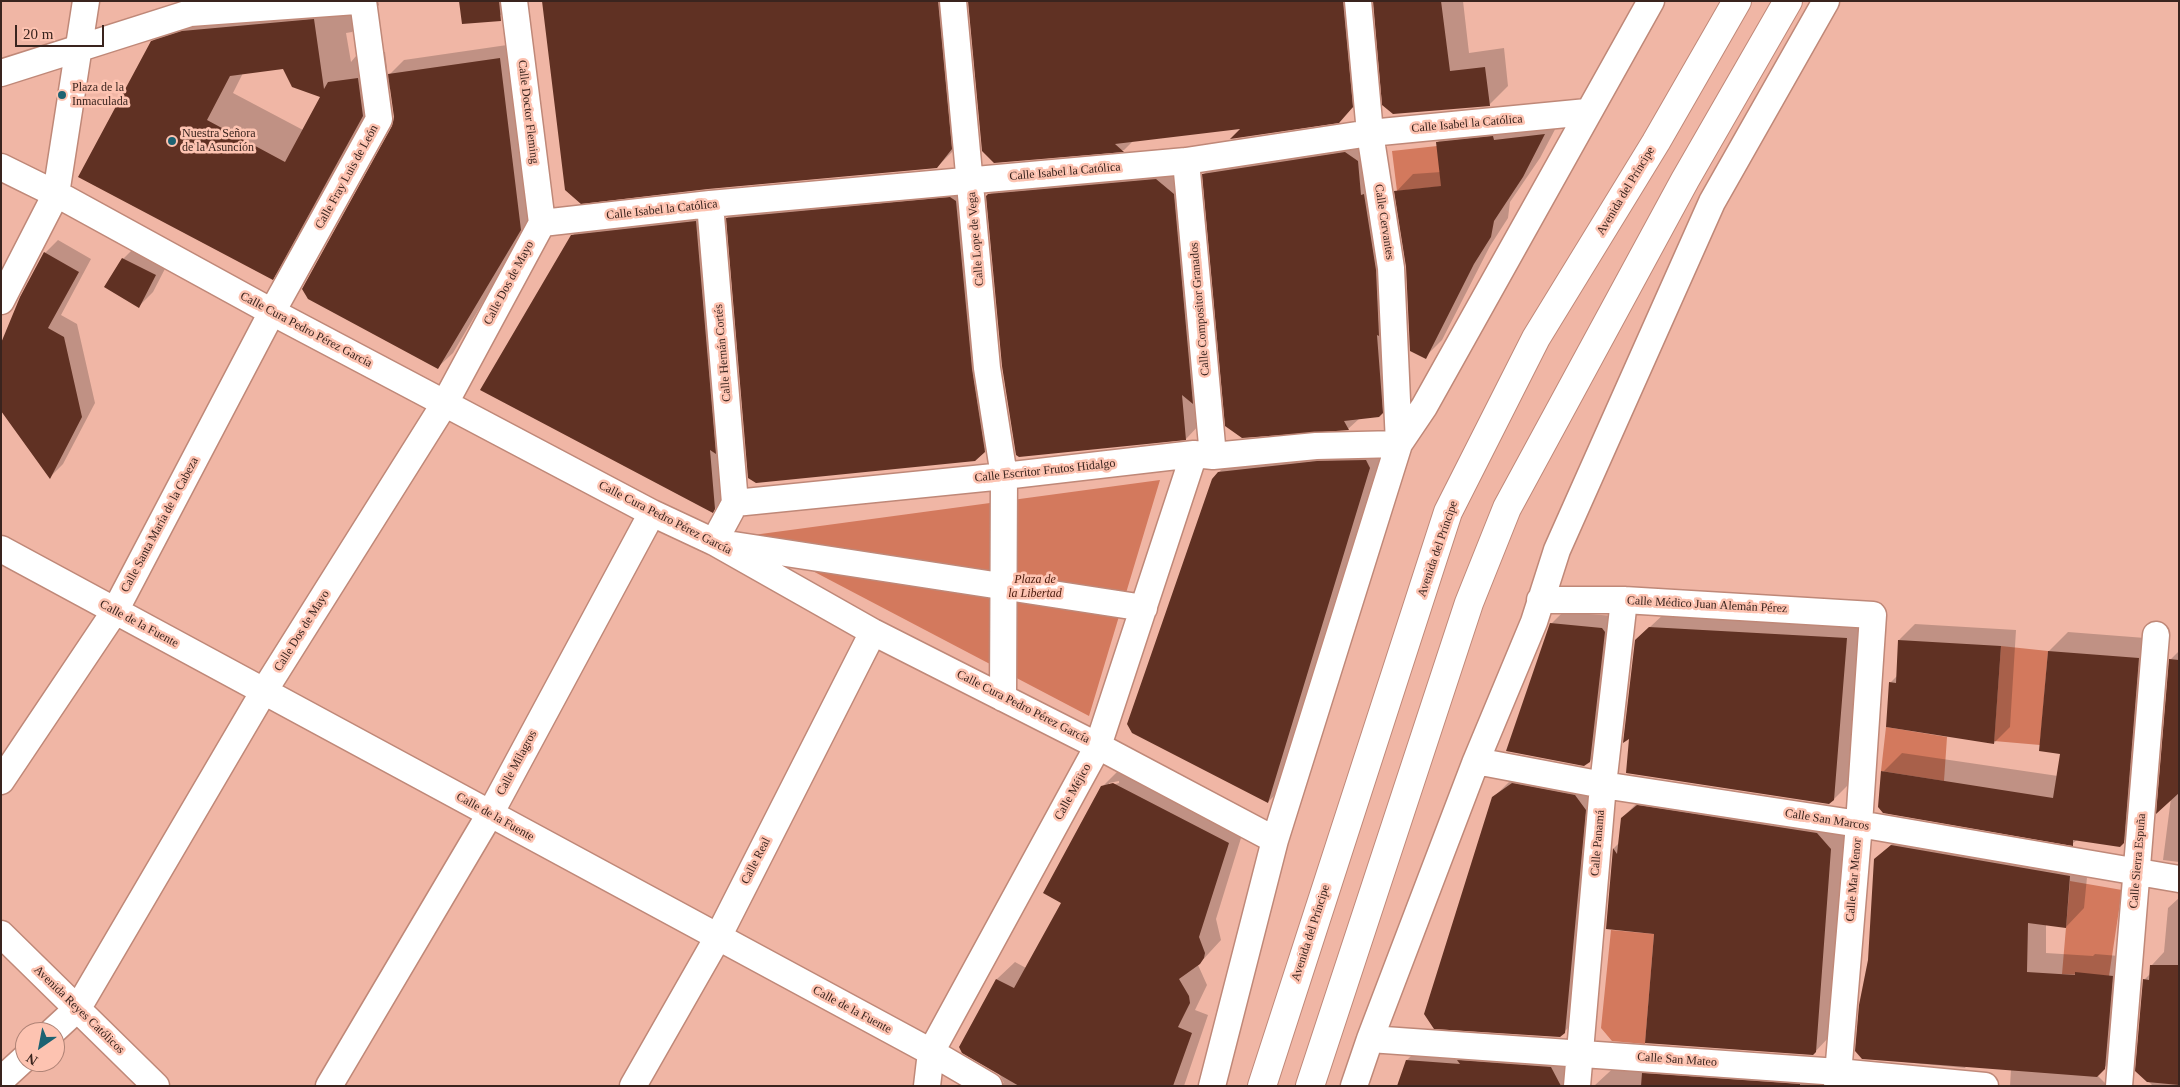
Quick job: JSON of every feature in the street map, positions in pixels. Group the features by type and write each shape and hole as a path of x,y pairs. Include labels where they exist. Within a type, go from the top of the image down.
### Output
{"main road":[{"name":"Avenida del Príncipe","path":"1262,1086 1448,512 1536,338 1656,142 1736,1"},
{"path":"1310,1086 1469,603 1507,508 1685,180 1788,1"}],"street":[{"path":"1,301 56,194 86,1"},
{"path":"1,73 79,48 189,7 356,1"},
{"name":"Calle Fray Luis de León","path":"272,312 379,119 363,1"},
{"name":"Calle Doctor Fleming","path":"514,1 542,223"},
{"name":"Calle Lope de Vega","path":"953,1 987,368 1004,476 1003,698"},
{"name":"Calle Cervantes","path":"1358,1 1370,133 1391,268 1399,444"},
{"path":"1212,1086 1275,840 1399,444 1424,407 1587,112 1651,1"},
{"path":"1354,1086 1370,1039 1476,761 1540,600 1557,550 1712,202 1826,1"},
{"name":"Calle Isabel la Católica","path":"542,223 710,204 1186,162 1370,133 1587,112"},
{"name":"Calle Compositor Granados","path":"1186,162 1204,455"},
{"name":"Calle Cura Pedro Pérez García","path":"1,167 56,194 272,312 652,513 714,542 873,632 1098,746 1275,840"},
{"name":"Calle Hernán Cortés","path":"710,204 735,503"},
{"name":"Calle Dos de Mayo","path":"63,1022 78,1008 264,692 445,403 542,223"},
{"name":"Calle Santa María de la Cabeza","path":"1,781 115,611 272,312"},
{"name":"Calle Escritor Frutos Hidalgo","path":"735,503 1204,455 1316,446 1399,444"},
{"name":"Calle Méjico","path":"927,1086 931,1052 1098,746 1144,608 1204,455"},
{"path":"735,503 714,542 1144,608"},
{"name":"Calle Milagros","path":"329,1086 490,814 652,513"},
{"name":"Calle de la Fuente","path":"1,550 931,1052 989,1086"},
{"name":"Calle Médico Juan Alemán Pérez","path":"1540,600 1624,600 1873,614"},
{"name":"Calle Panamá","path":"1577,1086 1603,785 1624,600"},
{"name":"Calle Mar Menor","path":"1837,1079 1859,824 1873,614"},
{"name":"Calle Real","path":"633,1086 718,937 873,632"},
{"name":"Calle Sierra Espuña","path":"2119,1086 2138,873 2156,635"},
{"name":"Calle San Marcos","path":"1476,761 1603,785 1859,824 2179,879"},
{"name":"Avenida Reyes Católicos","path":"1,934 156,1086"},
{"name":"Calle San Mateo","path":"1370,1039 1580,1053 1837,1079 1985,1086"},
{"path":"1,1080 15,1067"}],"green space":[{"path":"1437,146 1522,178 1397,191 1392,151"},
{"name":"Plaza de la Libertad","path":"1160,480 1089,716 746,536"},
{"path":"2001,646 2048,651 2040,745 1994,741"},
{"path":"1886,727 1947,737 1944,781 1881,771"},
{"path":"2070,881 2122,890 2109,976 2062,974"},
{"path":"1611,930 1654,934 1645,1044 1612,1041 1601,1028"}],"building":[{"path":"459,1 499,1 501,21 462,24"},
{"path":"542,1 938,1 952,149 937,168 708,189 581,204 565,190"},
{"path":"968,1 1343,1 1353,107 1339,123 1230,139 1240,129 1115,144 1124,152 994,163 982,151"},
{"path":"1373,1 1441,1 1450,71 1485,67 1490,106 1393,114 1382,105"},
{"name":"Nuestra Señora de la Asunción","path":"314,19 324,89 328,82 358,78 363,116 273,280 78,177 151,41 182,31","holes":["283,69 292,87 320,97 285,162 207,120 230,76"]},
{"path":"500,58 521,230 438,369 308,299 302,289 392,126 394,117 388,74"},
{"path":"1545,134 1523,177 1494,221 1491,237 1474,264 1426,359 1410,351 1406,267 1394,191 1441,186 1436,142 1493,136 1494,140"},
{"path":"1345,152 1358,161 1361,195 1364,194 1376,270 1379,336 1377,335 1383,413 1379,417 1344,421 1349,430 1242,438 1225,426 1202,174"},
{"path":"1156,179 1174,194 1193,404 1182,395 1186,440 1019,457 1016,455 1002,366 986,196 988,194"},
{"path":"950,197 956,201 972,369 985,452 975,461 756,483 748,478 726,218"},
{"path":"696,221 716,454 710,450 715,509 713,513 480,390 571,235"},
{"path":"44,252 79,272 48,328 64,337 82,417 50,479 1,411 1,343 20,297"},
{"path":"122,258 156,275 139,308 104,287"},
{"path":"1366,460 1370,468 1268,803 1132,733 1127,724 1212,479 1218,472 1317,461"},
{"path":"1550,623 1602,628 1605,632 1590,762 1584,766 1506,751"},
{"path":"1649,627 1847,638 1834,800 1829,804 1626,773 1629,739 1623,743 1635,640"},
{"path":"1898,640 2001,646 1994,744 1886,727 1889,682 1896,683"},
{"path":"2048,651 2139,658 2124,843 2120,847 2073,840 2073,846 1883,813 1878,807 1881,771 2053,798 2060,754 2039,751"},
{"path":"2169,659 2179,660 2179,793 2156,814"},
{"path":"1113,783 1229,843 1199,937 1205,953 1204,958 1200,964 1179,979 1189,996 1190,1003 1178,1027 1192,1033 1173,1086 1019,1086 962,1053 959,1047 996,979 1014,988 1061,903 1043,893 1101,786"},
{"path":"1512,783 1575,795 1586,810 1565,1033 1560,1037 1434,1029 1424,1014 1492,797"},
{"path":"1637,805 1817,833 1831,849 1816,1052 1813,1055 1645,1043 1654,934 1606,929 1613,848 1617,854 1621,818"},
{"path":"1891,845 2070,876 2066,928 2028,923 2027,972 2075,975 2075,972 2113,976 2105,1069 2097,1077 1862,1059 1855,1051 1859,1005 1868,960 1874,859"},
{"path":"2150,965 2179,965 2179,1085 2147,1082 2135,1071 2143,979 2149,980"},
{"path":"1406,1060 1460,1064 1457,1060 1551,1067 1561,1086 1397,1086"},
{"path":"1642,1073 1800,1084 1800,1086 1641,1086"}],"place":[{"name":"Plaza de la Inmaculada","path":"62,95"},
{"name":"Nuestra Señora de la Asunción","path":"172,141"}]}
